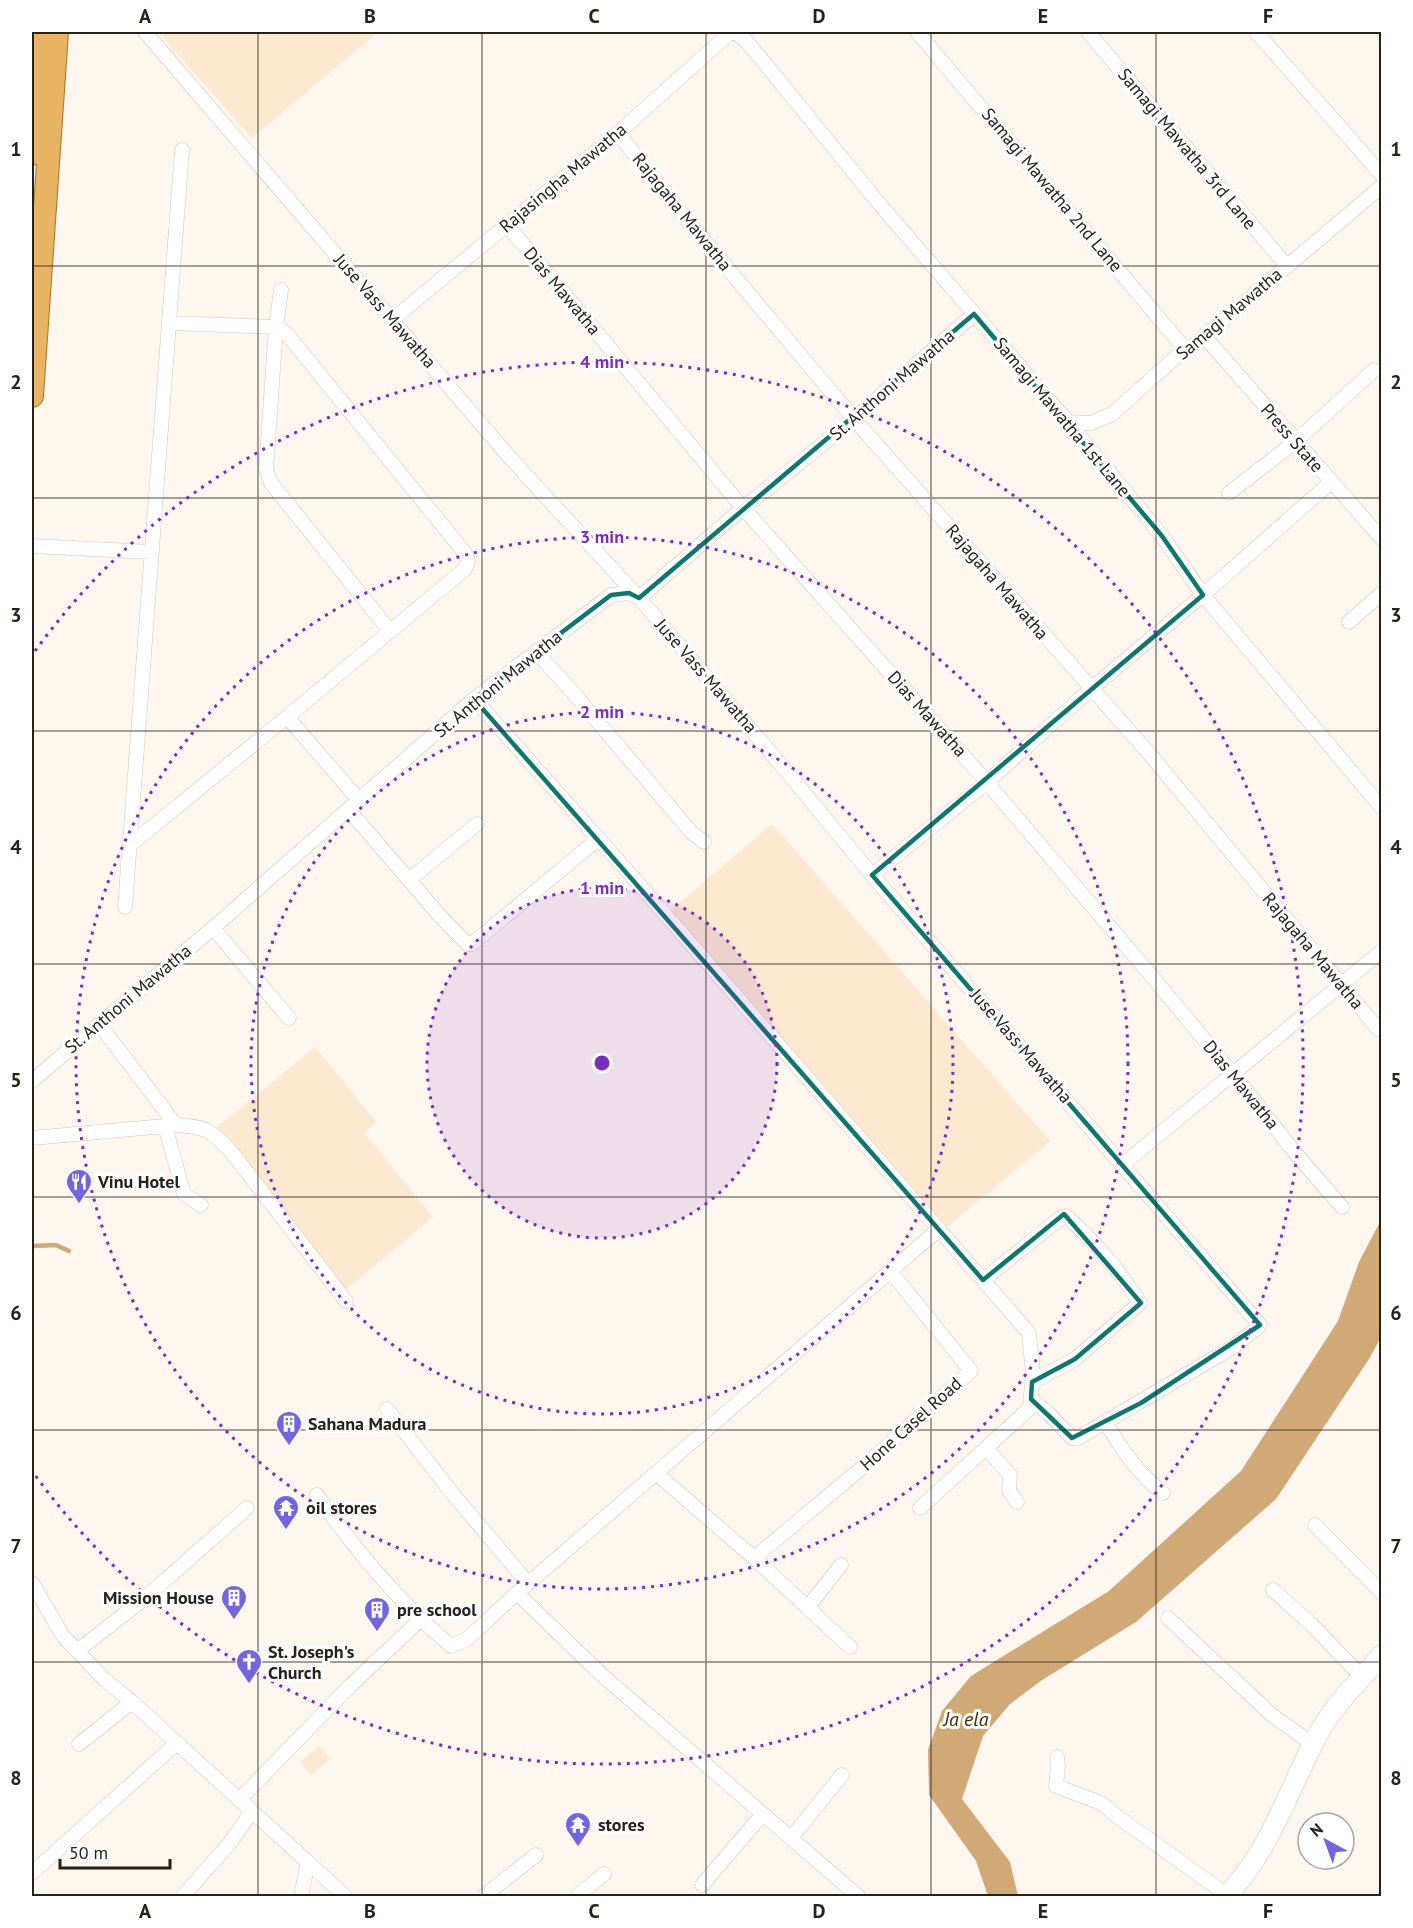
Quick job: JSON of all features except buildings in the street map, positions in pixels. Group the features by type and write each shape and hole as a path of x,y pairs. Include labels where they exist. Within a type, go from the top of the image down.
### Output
{"highway":[{"path":"32,154 40,32"},
{"path":"32,385 57,32"}],"main road":[{"path":"1226,1896 1256,1858 1271,1832 1313,1744 1341,1701 1382,1655"}],"street":[{"name":"Juse Vass Mawatha","path":"145,32 512,460 639,598 873,875 1260,1325 1235,1346 1106,1422"},
{"name":"Rajasingha Mawatha","path":"392,320 618,133 733,32"},
{"name":"Samagi Mawatha 1st Lane","path":"733,32 748,43 882,207 1068,422 1162,536 1203,595 1382,808"},
{"name":"Samagi Mawatha 2nd Lane","path":"917,32 1185,349"},
{"name":"Samagi Mawatha 3rd Lane","path":"1088,32 1287,266"},
{"path":"1256,32 1382,175"},
{"name":"Rajagaha Mawatha","path":"618,133 661,189 854,419 1147,751 1378,1029"},
{"path":"125,907 182,150"},
{"name":"Samagi Mawatha","path":"1068,422 1091,423 1112,414 1185,349 1204,336 1382,186"},
{"name":"Dias Mawatha","path":"507,225 743,508 986,783 1233,1074 1296,1154 1342,1207"},
{"path":"281,290 276,327 266,469 271,483 390,631"},
{"name":"St. Anthoni Mawatha","path":"32,1081 213,928 474,699 611,595 629,593 639,598 743,508 854,419 974,314"},
{"path":"130,845 465,569 468,561 457,544 286,333 276,327 169,323"},
{"name":"Press State","path":"1204,336 1295,442 1382,538"},
{"path":"1229,493 1295,442 1374,370"},
{"path":"873,875 986,783 1091,689 1203,595 1331,482"},
{"path":"32,546 152,552"},
{"path":"1349,622 1382,594"},
{"path":"536,652 691,832 704,842"},
{"path":"474,699 1029,1333 1032,1382 1030,1408 920,1508"},
{"path":"287,717 409,879 467,944 472,944 598,838"},
{"path":"409,879 477,824"},
{"path":"213,928 289,1018"},
{"path":"1122,1165 1382,951"},
{"path":"99,1024 170,1126 184,1194 201,1205"},
{"path":"32,1138 170,1126 195,1126 215,1133 346,1301"},
{"path":"983,1280 1059,1219 1066,1216 1100,1251 1140,1303 1075,1359 1032,1382"},
{"path":"317,1495 396,1594 420,1620 451,1647 467,1639 528,1583 938,1230"},
{"name":"Hone Casel Road","path":"754,1558 864,1466 971,1371 891,1272"},
{"path":"1031,1399 1072,1438 1078,1438 1106,1422 1119,1445 1143,1476 1163,1493"},
{"path":"387,1409 452,1493 528,1583"},
{"path":"986,1448 1010,1475 1009,1490 1017,1502"},
{"path":"656,1473 754,1558 850,1647"},
{"path":"77,1651 145,1599 247,1508"},
{"path":"1315,1526 1382,1593"},
{"path":"808,1607 841,1565"},
{"path":"32,1583 63,1636 105,1680 240,1799 345,1896"},
{"path":"1273,1590 1311,1624 1362,1677"},
{"path":"517,1593 603,1676 791,1838 842,1892 858,1896"},
{"path":"1168,1618 1273,1716 1313,1744"},
{"path":"240,1799 350,1686 420,1620"},
{"path":"79,1744 132,1702"},
{"path":"32,1873 177,1743"},
{"path":"1057,1757 1056,1786 1101,1803 1226,1896"},
{"path":"791,1838 842,1775"},
{"path":"183,1896 229,1844 252,1811"},
{"path":"702,1885 763,1814"},
{"path":"484,1896 536,1855"},
{"path":"301,1896 309,1862"},
{"path":"577,1896 604,1874"}],"highlighted area":[{"path":"974,314 1162,536 1203,595 872,875 1260,1325 1141,1403 1072,1438 1031,1399 1032,1382 1075,1359 1141,1303 1064,1214 983,1280 474,699 611,595 629,593 639,598"}],"shaded area":[{"path":"158,32 378,32 252,138"},
{"path":"772,824 1050,1141 947,1227 670,911"},
{"path":"315,1047 376,1122 364,1133 433,1217 346,1289 214,1130"},
{"path":"319,1746 330,1758 311,1775 300,1762"}],"water":[{"name":"Ja ela","path":"1381,1220 1381,1337 1369,1359 1276,1499 1136,1622 1042,1680 1010,1704 983,1736 962,1799 1010,1862 1018,1896 988,1896 976,1861 929,1795 928,1750 942,1711 971,1676 1109,1591 1241,1471 1338,1321 1359,1262"}],"waterway":[{"path":"32,1246 56,1245 69,1251"}],"place":[{"name":"Vinu Hotel","path":"79,1205"},
{"name":"Sahana Madura","path":"289,1447"},
{"name":"oil stores","path":"286,1531"},
{"name":"Mission House","path":"234,1621"},
{"name":"pre school","path":"377,1633"},
{"name":"St. Joseph's Church","path":"249,1685"},
{"name":"stores","path":"578,1848"}]}
